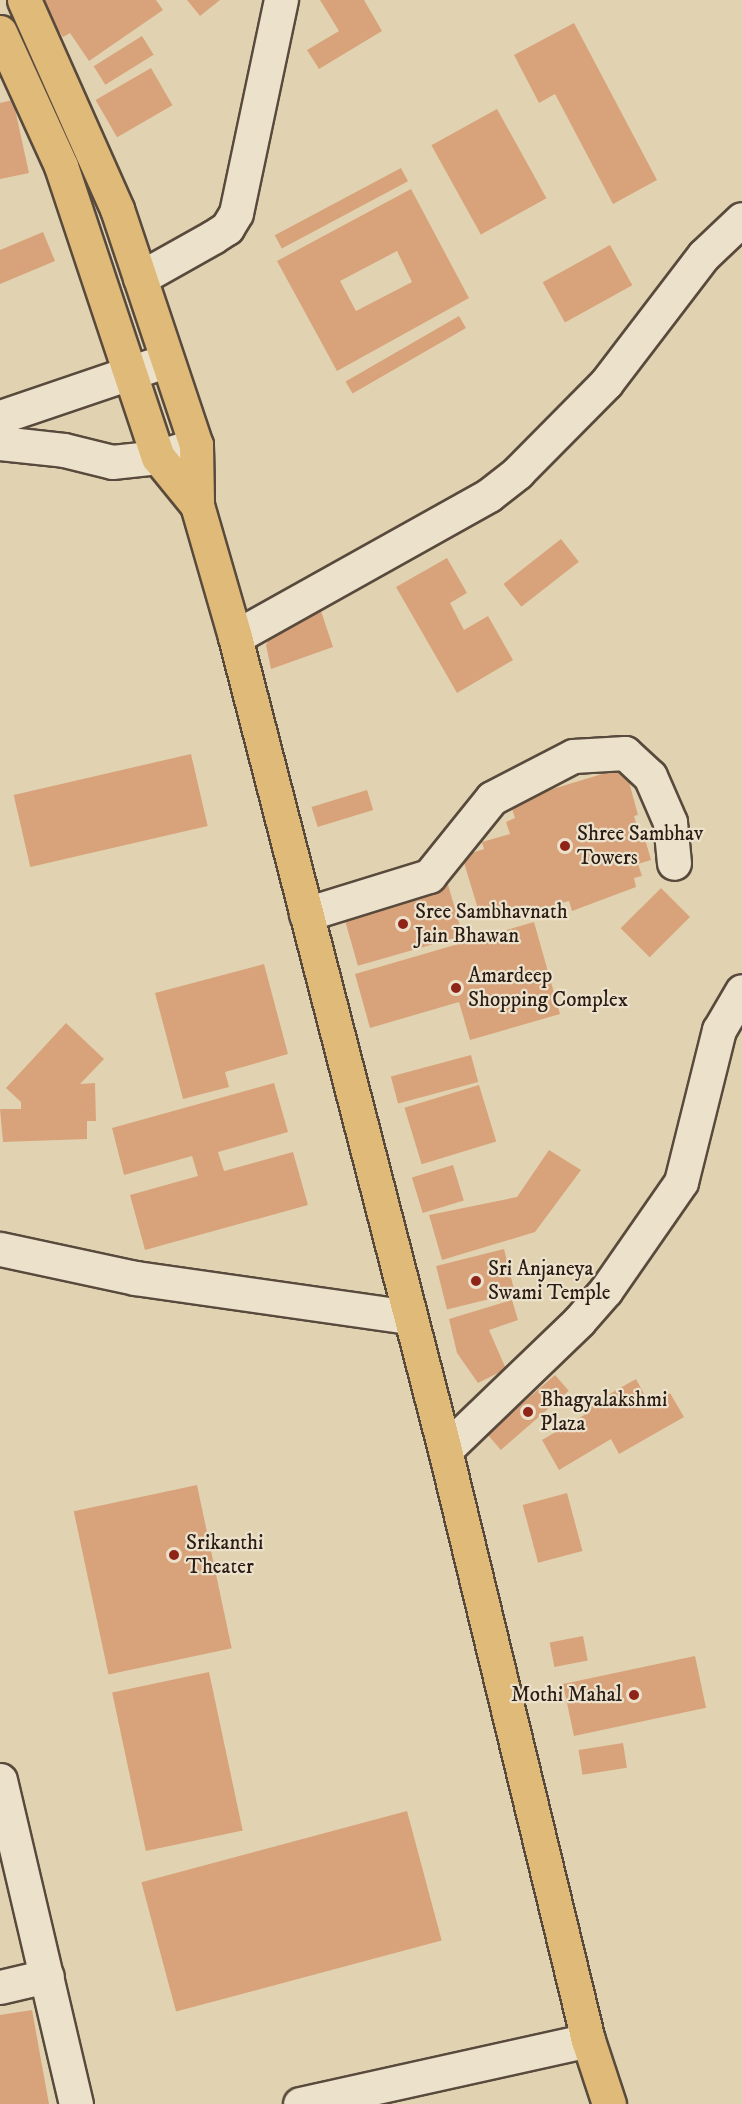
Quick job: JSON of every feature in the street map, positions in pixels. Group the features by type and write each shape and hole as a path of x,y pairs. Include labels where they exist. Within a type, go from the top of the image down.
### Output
{"main road":[{"path":"24,0 117,209 196,445 197,505 235,637 445,1450 588,2040 609,2104"},
{"path":"0,32 61,166 99,269 128,372 158,457 197,505"}],"street":[{"path":"140,278 227,228 236,213 281,0"},
{"path":"235,637 489,495 518,472 606,383 704,255 742,219"},
{"path":"0,417 168,360"},
{"path":"0,443 64,450 112,462 158,457 196,445"},
{"path":"306,914 429,876 492,798 573,756 625,753 650,776 670,822 674,863"},
{"path":"445,1450 579,1321 606,1290 681,1182 719,1030 742,991"},
{"path":"0,1248 135,1278 409,1317"},
{"path":"0,1780 76,2104"},
{"path":"0,1987 47,1976"},
{"path":"300,2104 588,2040"}],"building":[{"path":"38,0 156,0 163,10 89,61 70,33 63,37"},
{"path":"187,0 220,0 200,16"},
{"path":"320,0 364,0 382,31 319,69 307,50 339,31"},
{"path":"574,23 657,180 613,204 555,94 539,103 514,55"},
{"path":"142,36 154,55 105,85 94,66"},
{"path":"151,68 173,105 117,137 96,100"},
{"path":"13,100 29,173 0,179 0,103"},
{"path":"497,109 546,198 481,235 431,145"},
{"path":"401,168 408,181 282,248 275,235"},
{"path":"411,189 469,298 337,371 277,261","holes":["397,251 412,282 356,311 340,281"]},
{"path":"43,232 55,261 0,284 0,250"},
{"path":"610,245 632,285 565,323 543,282"},
{"path":"459,316 466,328 353,394 346,382"},
{"path":"561,539 579,562 521,607 503,584"},
{"path":"447,558 467,593 450,603 464,630 488,616 513,660 457,693 396,587"},
{"path":"320,608 333,647 271,669 266,645 273,631"},
{"path":"191,754 208,826 30,867 14,795"},
{"name":"Shree Sambhav Towers","path":"625,767 638,815 634,816 639,833 643,832 651,860 638,864 642,876 634,878 636,887 572,911 569,901 529,912 527,905 481,919 462,856 484,849 482,842 510,834 506,822 515,818 510,802"},
{"path":"367,790 373,810 318,827 312,807"},
{"name":"Sree Sambhavnath Jain Bhawan","path":"447,881 463,936 358,966 342,911"},
{"path":"661,888 690,917 650,957 621,928"},
{"name":"Amardeep Shopping Complex","path":"534,922 560,1014 470,1040 459,1002 370,1028 355,974"},
{"path":"264,964 288,1054 225,1072 229,1087 183,1099 155,993"},
{"path":"66,1023 104,1059 80,1084 95,1083 96,1121 87,1121 87,1139 3,1142 0,1109 21,1109 21,1102 6,1088"},
{"path":"471,1055 478,1082 398,1104 391,1076"},
{"path":"274,1083 288,1132 218,1152 224,1171 293,1152 308,1205 145,1250 130,1195 198,1176 192,1156 124,1175 112,1128"},
{"path":"479,1085 496,1141 422,1164 404,1108"},
{"path":"549,1150 581,1170 535,1232 442,1260 429,1215 517,1197"},
{"path":"453,1165 464,1200 423,1213 412,1178"},
{"name":"Sri Anjaneya Swami Temple","path":"504,1249 515,1293 447,1310 436,1266"},
{"path":"512,1300 518,1320 489,1330 506,1369 478,1383 457,1353 449,1319"},
{"name":"Bhagyalakshmi Plaza","path":"555,1375 569,1391 501,1450 487,1434"},
{"path":"636,1379 650,1405 670,1393 684,1417 619,1454 611,1439 559,1470 542,1440 586,1414 583,1409"},
{"path":"197,1485 232,1648 108,1675 74,1511"},
{"path":"567,1493 583,1551 538,1563 523,1505"},
{"path":"583,1636 588,1661 554,1667 550,1642"},
{"name":"Mothi Mahal","path":"695,1656 706,1708 574,1736 563,1684"},
{"path":"209,1672 243,1830 146,1851 112,1693"},
{"path":"623,1743 627,1768 582,1775 579,1750"},
{"path":"407,1811 442,1940 176,2012 141,1882"},
{"path":"32,2010 49,2104 0,2104 0,2015"}],"place":[{"name":"Shree Sambhav Towers","path":"565,846"},
{"name":"Sree Sambhavnath Jain Bhawan","path":"403,924"},
{"name":"Amardeep Shopping Complex","path":"456,988"},
{"name":"Sri Anjaneya Swami Temple","path":"476,1281"},
{"name":"Bhagyalakshmi Plaza","path":"528,1412"},
{"name":"Srikanthi Theater","path":"174,1555"},
{"name":"Mothi Mahal","path":"634,1695"}]}
